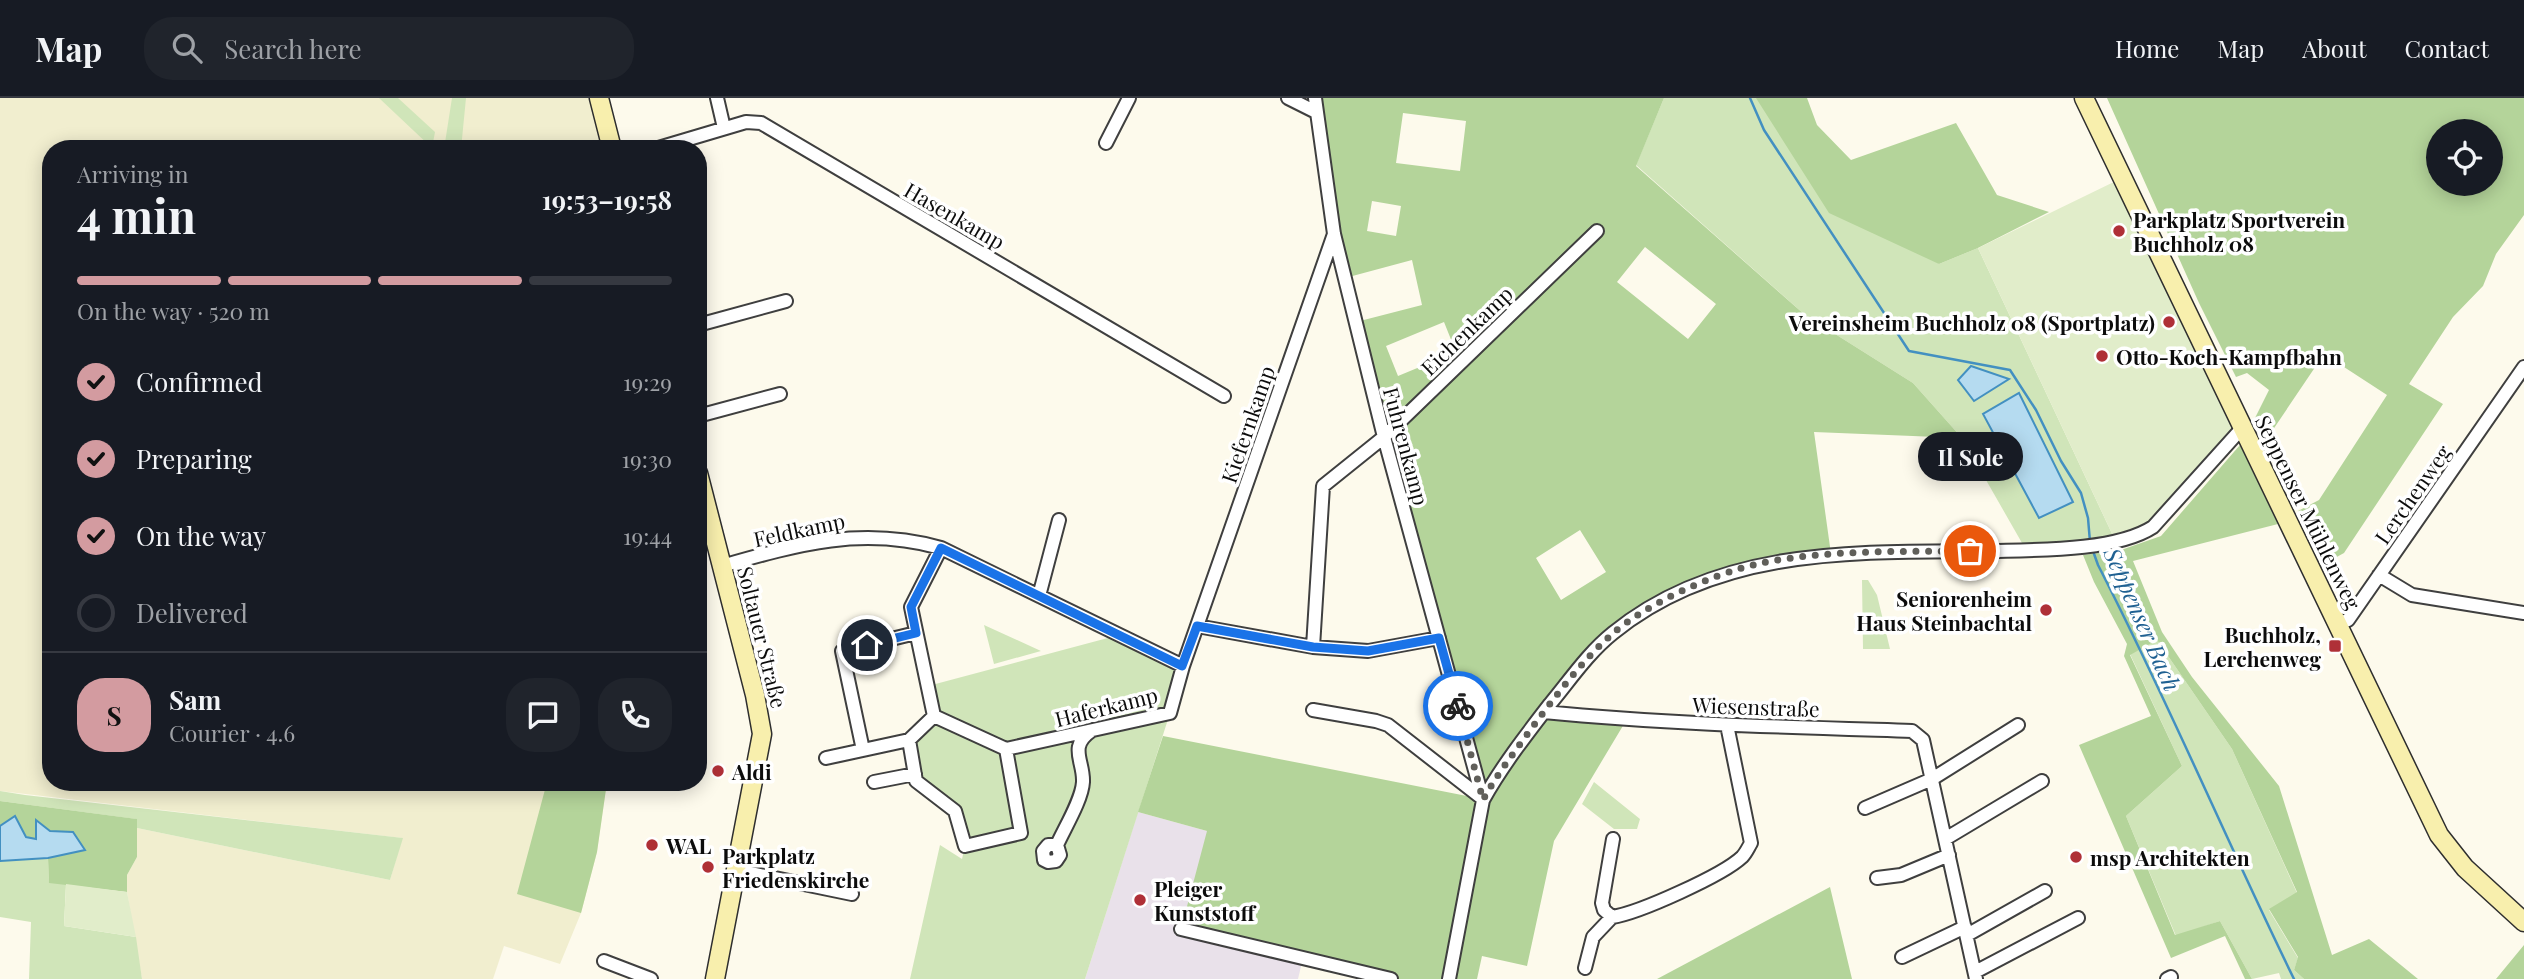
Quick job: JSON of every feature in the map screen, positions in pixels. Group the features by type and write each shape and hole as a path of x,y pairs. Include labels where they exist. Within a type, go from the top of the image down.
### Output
{"street":[{"path":"599,98 610,140"},
{"path":"717,98 724,128"},
{"path":"1107,143 1129,98"},
{"path":"1288,98 1316,112"},
{"name":"Fuhrenkamp","path":"1315,98 1334,234 1384,437 1483,800"},
{"name":"Seppenser Mühlenweg","path":"2084,98 2439,835 2465,868 2524,922"},
{"name":"Hasenkamp","path":"685,140 746,122 761,123 1224,396"},
{"name":"Eichenkamp","path":"1313,647 1322,486 1384,437 1597,231"},
{"name":"Kiefernkamp","path":"1197,626 1334,234"},
{"path":"707,323 786,301"},
{"name":"Lerchenweg","path":"2337,624 2348,620 2519,385 2524,367"},
{"path":"707,414 780,394"},
{"path":"1449,979 1483,800 1497,775 1588,656 1642,612 1690,587 1757,564 1858,552 2038,551 2078,548 2142,534 2153,527 2243,427"},
{"name":"Soltauer Straße","path":"707,508 755,695 762,734 715,979"},
{"path":"1039,596 1059,520"},
{"name":"Feldkamp","path":"722,566 824,541 861,536 891,537 941,548 1182,666"},
{"path":"934,716 911,607 941,548"},
{"path":"2379,575 2412,595 2524,613"},
{"path":"1182,666 1197,626 1313,647 1369,651 1439,638"},
{"path":"863,750 842,651 916,633"},
{"name":"Haferkamp","path":"1006,749 1170,713 1182,666"},
{"path":"1313,710 1388,725 1483,800"},
{"name":"Wiesenstraße","path":"1544,712 1727,725 1912,731 1923,740 1975,975 2078,918"},
{"path":"826,758 909,740 934,716"},
{"path":"909,740 916,781 955,811 965,846 1021,833 1006,749 934,716"},
{"path":"1585,968 1593,937 1612,917 1628,914 1667,897 1730,866 1744,855 1751,843 1727,725"},
{"path":"1866,808 1931,779 2018,725"},
{"path":"1057,845 1083,783 1078,754 1080,740 1092,730"},
{"path":"874,782 915,774"},
{"path":"1945,839 2042,781"},
{"path":"1612,917 1604,910 1602,903 1613,839"},
{"path":"1877,878 1901,876 1948,855"},
{"path":"736,870 852,894"},
{"path":"1902,957 1966,931 2045,891"},
{"path":"1181,929 1391,979"},
{"path":"604,961 651,979"}],"shaded area":[{"path":"0,98 599,98 610,140 42,140 42,791 606,791 597,852 581,913 560,964 504,946 493,979 142,979 127,892 127,875 137,857 137,828 390,880 402,838 0,791"},
{"path":"1138,812 1207,831 1303,958 1298,979 1085,979"}],"green space":[{"path":"379,98 398,98 435,132 434,140 424,140"},
{"path":"452,98 466,98 462,140 445,140"},
{"path":"1315,98 1664,98 1636,166 1805,315 1913,383 1962,438 1814,432 1831,554 1691,587 1612,634 1545,711 1627,719 1554,841 1527,966 1482,956 1477,979 1391,979 1181,929 1207,831 1138,812 1163,736 1482,799 1356,322 1422,305 1412,260 1345,278","holes":["1403,113 1466,121 1460,171 1396,163","1372,201 1401,206 1396,236 1367,231","1645,247 1716,304 1688,339 1617,282","1444,322 1456,352 1398,376 1386,346","1580,530 1606,572 1561,600 1536,558"]},
{"path":"1664,98 1757,98 1939,264 1978,248 2115,540 2026,550 1962,438 1913,383 1805,315 1636,165"},
{"path":"1756,98 1807,98 1817,125 1851,160 1956,123 1997,195 2049,212 1978,248 1939,264 1829,213"},
{"path":"2107,98 2524,98 2524,215 2496,254 2483,286 2453,317 2409,384 2443,404 2344,553 2322,565 2298,511 2319,500 2387,395 2324,354 2266,440 2255,418 2269,390 2247,373 2236,377 2199,303"},
{"path":"2122,178 2243,427 2153,527 2115,540 1978,248"},
{"path":"2240,445 2278,524 2133,561 2162,632 2192,677 2279,786 2332,955 2369,939 2418,979 2304,979 2294,970 2298,957 2269,909 2297,892 2232,749 2157,640 2130,655 2182,766 2126,816 2175,935 2220,921 2252,979 2245,979 2225,936 2171,958 2079,745 2151,716 2124,656 2127,644 2094,582 2083,555 2121,550 2161,536"},
{"path":"1862,580 1868,580 1877,595 1890,649 1863,649"},
{"path":"984,625 1041,651 994,664"},
{"path":"1119,635 1183,666 1085,979 910,979 940,845 962,859 965,846 955,810 916,781 909,740 934,716 928,686"},
{"path":"2157,640 2232,749 2297,893 2269,910 2298,958 2294,970 2304,979 2281,979 2279,973 2252,979 2220,921 2176,936 2126,816 2182,766 2130,654"},
{"path":"1107,702 1111,720 1081,727 1078,709"},
{"path":"1594,782 1640,819 1637,829 1614,829 1582,804"},
{"path":"0,791 403,838 390,880 137,828 136,819 0,801"},
{"path":"545,791 606,791 597,852 581,913 517,894"},
{"path":"0,801 137,819 137,857 127,875 127,892 49,883 48,858 85,850 73,832 50,831 36,822 36,840 26,836 15,816 0,826"},
{"path":"48,858 49,882 66,884 64,926 136,937 142,979 29,979 31,922 0,917 0,861"},
{"path":"66,884 127,892 136,937 64,926"},
{"path":"1830,887 1852,979 1657,979"},
{"path":"2524,945 2524,979 2496,979"}],"water":[{"path":"1971,366 2009,379 1974,401 1958,380"},
{"path":"2019,393 2073,502 2039,518 1983,414"},
{"path":"15,816 26,837 36,839 36,820 50,831 73,832 85,850 48,858 0,861 0,826"}],"waterway":[{"name":"Seppenser Bach","path":"1750,98 1764,130 1909,351 2010,370 2036,410 2061,461 2081,493 2088,518 2090,542"},
{"name":"Seppenser Bach","path":"2093,551 2294,979"}],"way so far":[{"path":"1458,706 1483,800 1497,775 1588,656 1642,612 1690,587 1757,564 1831,554 1970,551"}],"place":[{"name":"Parkplatz Sportverein Buchholz 08","path":"2119,231"},
{"name":"Vereinsheim Buchholz 08 (Sportplatz)","path":"2169,322"},
{"name":"Otto-Koch-Kampfbahn","path":"2102,356"},
{"name":"Il Sole","path":"1970,551"},
{"name":"Seniorenheim Haus Steinbachtal","path":"2046,610"},
{"name":"Buchholz, Lerchenweg","path":"2335,646"},
{"name":"Aldi","path":"718,771"},
{"name":"WAL","path":"652,845"},
{"name":"msp Architekten","path":"2076,857"},
{"name":"Parkplatz Friedenskirche","path":"708,867"},
{"name":"Pleiger Kunststoff","path":"1140,900"}],"route":[{"path":"867,645 916,633 911,607 941,548 1182,666 1197,626 1313,647 1368,651 1439,638 1458,706"}]}
